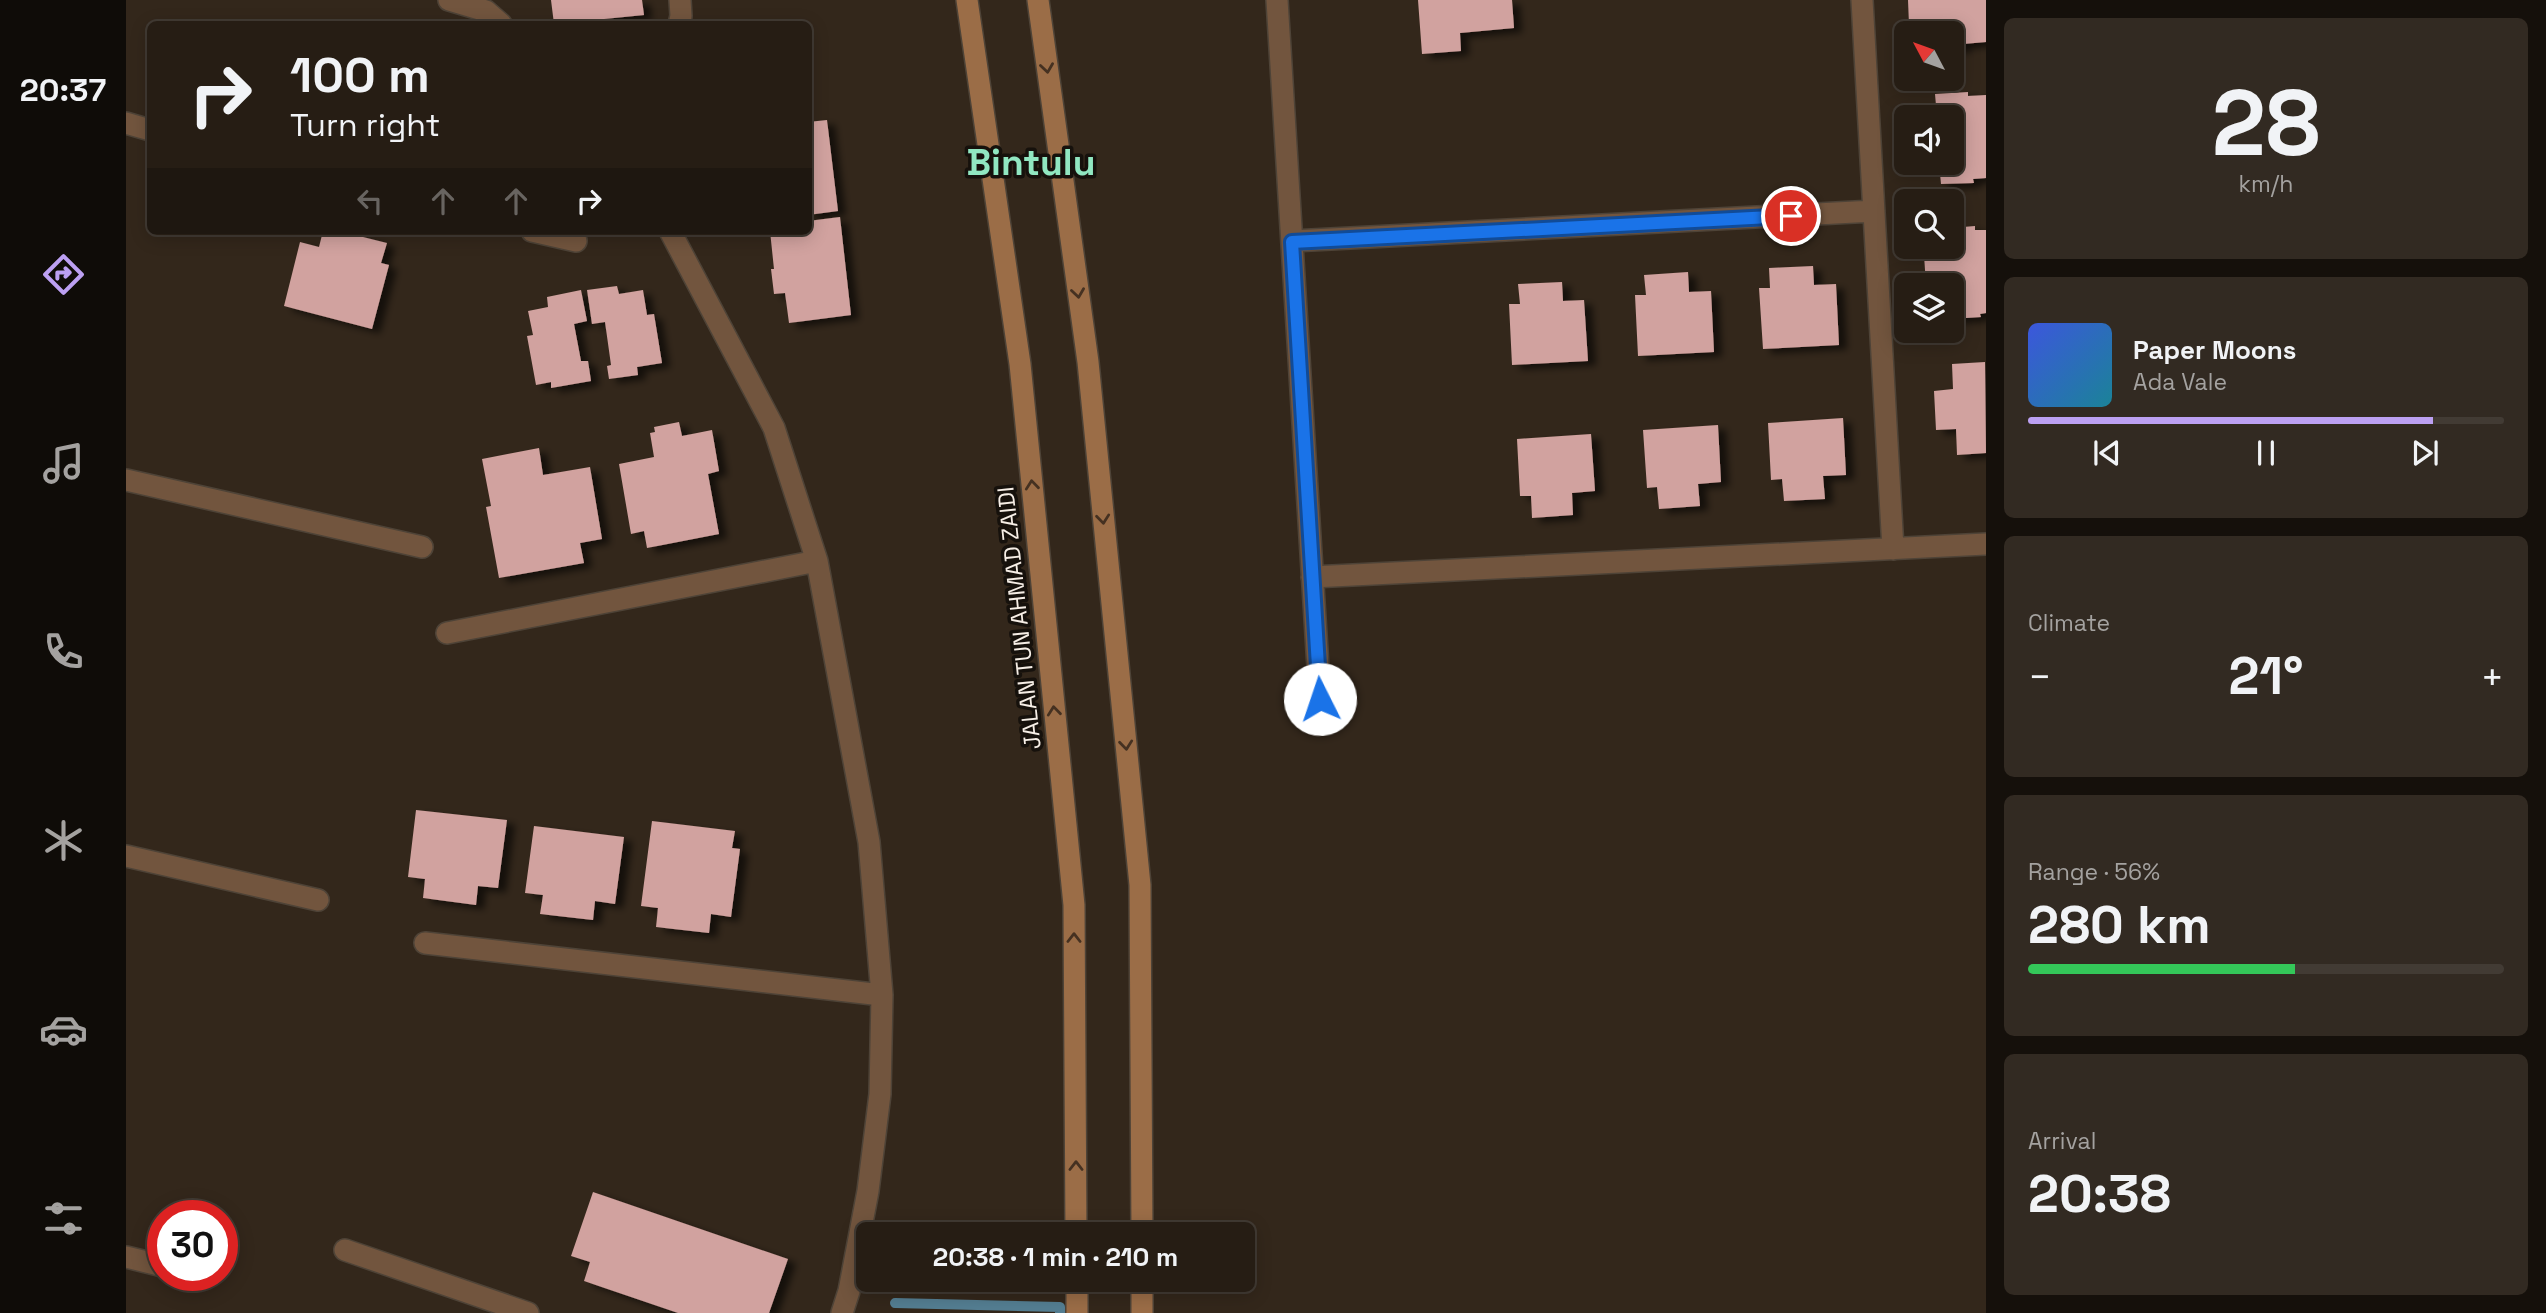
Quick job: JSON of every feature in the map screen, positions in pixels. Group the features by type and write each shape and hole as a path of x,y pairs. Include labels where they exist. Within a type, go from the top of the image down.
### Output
{"main road":[{"name":"JALAN TUN AHMAD ZAIDI","path":"967,0 1020,365 1074,905 1076,1222"},
{"path":"1038,0 1088,362 1140,885 1142,1222"},
{"path":"1077,1292 1077,1313"},
{"path":"1142,1292 1142,1313"}],"street":[{"path":"449,0 486,12 497,21"},
{"path":"680,0 680,21"},
{"path":"1277,0 1320,699"},
{"path":"1863,0 1893,549"},
{"path":"126,123 147,129"},
{"path":"1292,242 1874,211"},
{"path":"549,235 576,241"},
{"path":"672,235 775,428 817,561 869,842 882,995 880,1094 869,1177 849,1291 842,1313"},
{"path":"126,480 422,547"},
{"path":"1312,577 1986,544"},
{"path":"447,633 817,561"},
{"path":"126,856 318,900"},
{"path":"425,943 882,995"},
{"path":"345,1250 528,1313"},
{"path":"126,1257 147,1262"}],"building":[{"path":"551,0 642,0 644,15 554,21"},
{"path":"1418,0 1512,0 1514,28 1460,33 1461,51 1422,54"},
{"path":"1908,0 1986,0 1986,42 1964,44 1964,21 1909,21"},
{"path":"1968,92 1968,96 1986,95 1986,178 1973,179 1974,183 1941,184 1940,175 1964,175 1964,105 1936,105 1935,94"},
{"path":"827,120 838,211 812,214 812,122"},
{"path":"840,217 851,315 789,323 785,293 774,294 770,235 812,235 812,220"},
{"path":"1975,226 1975,230 1986,230 1986,313 1980,314 1981,317 1964,318 1964,273 1925,273 1924,259 1964,259 1964,227"},
{"path":"322,235 355,235 387,243 381,263 389,265 372,329 284,306 300,242 319,247"},
{"path":"1813,266 1814,285 1836,284 1839,345 1763,349 1759,288 1770,288 1769,268"},
{"path":"1688,272 1689,292 1711,291 1714,352 1638,356 1635,295 1646,295 1644,275"},
{"path":"1562,282 1563,301 1584,300 1588,361 1512,365 1509,304 1520,304 1518,284"},
{"path":"617,286 619,294 643,290 647,315 654,314 662,363 637,367 638,375 609,379 607,366 611,365 605,322 592,324 587,290"},
{"path":"581,290 587,321 574,324 581,361 588,361 591,381 551,388 551,382 536,385 527,336 533,335 528,311 548,307 547,297"},
{"path":"1985,362 1986,453 1957,455 1956,429 1936,430 1934,391 1953,389 1952,364"},
{"path":"1843,418 1846,475 1823,476 1825,499 1784,501 1782,479 1771,480 1768,423"},
{"path":"679,422 682,436 712,430 719,471 708,474 719,534 647,548 644,531 631,534 619,464 654,457 650,433 655,432 654,427"},
{"path":"1718,425 1721,482 1698,484 1700,506 1659,509 1657,487 1647,488 1643,430"},
{"path":"1591,434 1595,491 1572,493 1573,515 1532,518 1531,496 1520,496 1517,439"},
{"path":"539,448 543,475 590,467 602,539 580,543 584,563 499,578 486,507 491,506 482,459"},
{"path":"416,810 507,820 498,888 478,886 476,905 423,898 425,879 408,877"},
{"path":"652,821 735,831 732,848 740,849 731,917 711,914 709,933 656,927 658,908 641,906"},
{"path":"534,826 624,837 615,904 595,901 593,920 540,914 543,895 525,893"},
{"path":"593,1192 788,1259 769,1313 678,1313 584,1281 590,1262 571,1256"}],"waterway":[{"path":"895,1303 1060,1307 1060,1313"}],"district":[{"name":"Bintulu","path":"1031,162"}],"route":[{"path":"1320,699 1292,242 1791,216"}]}
